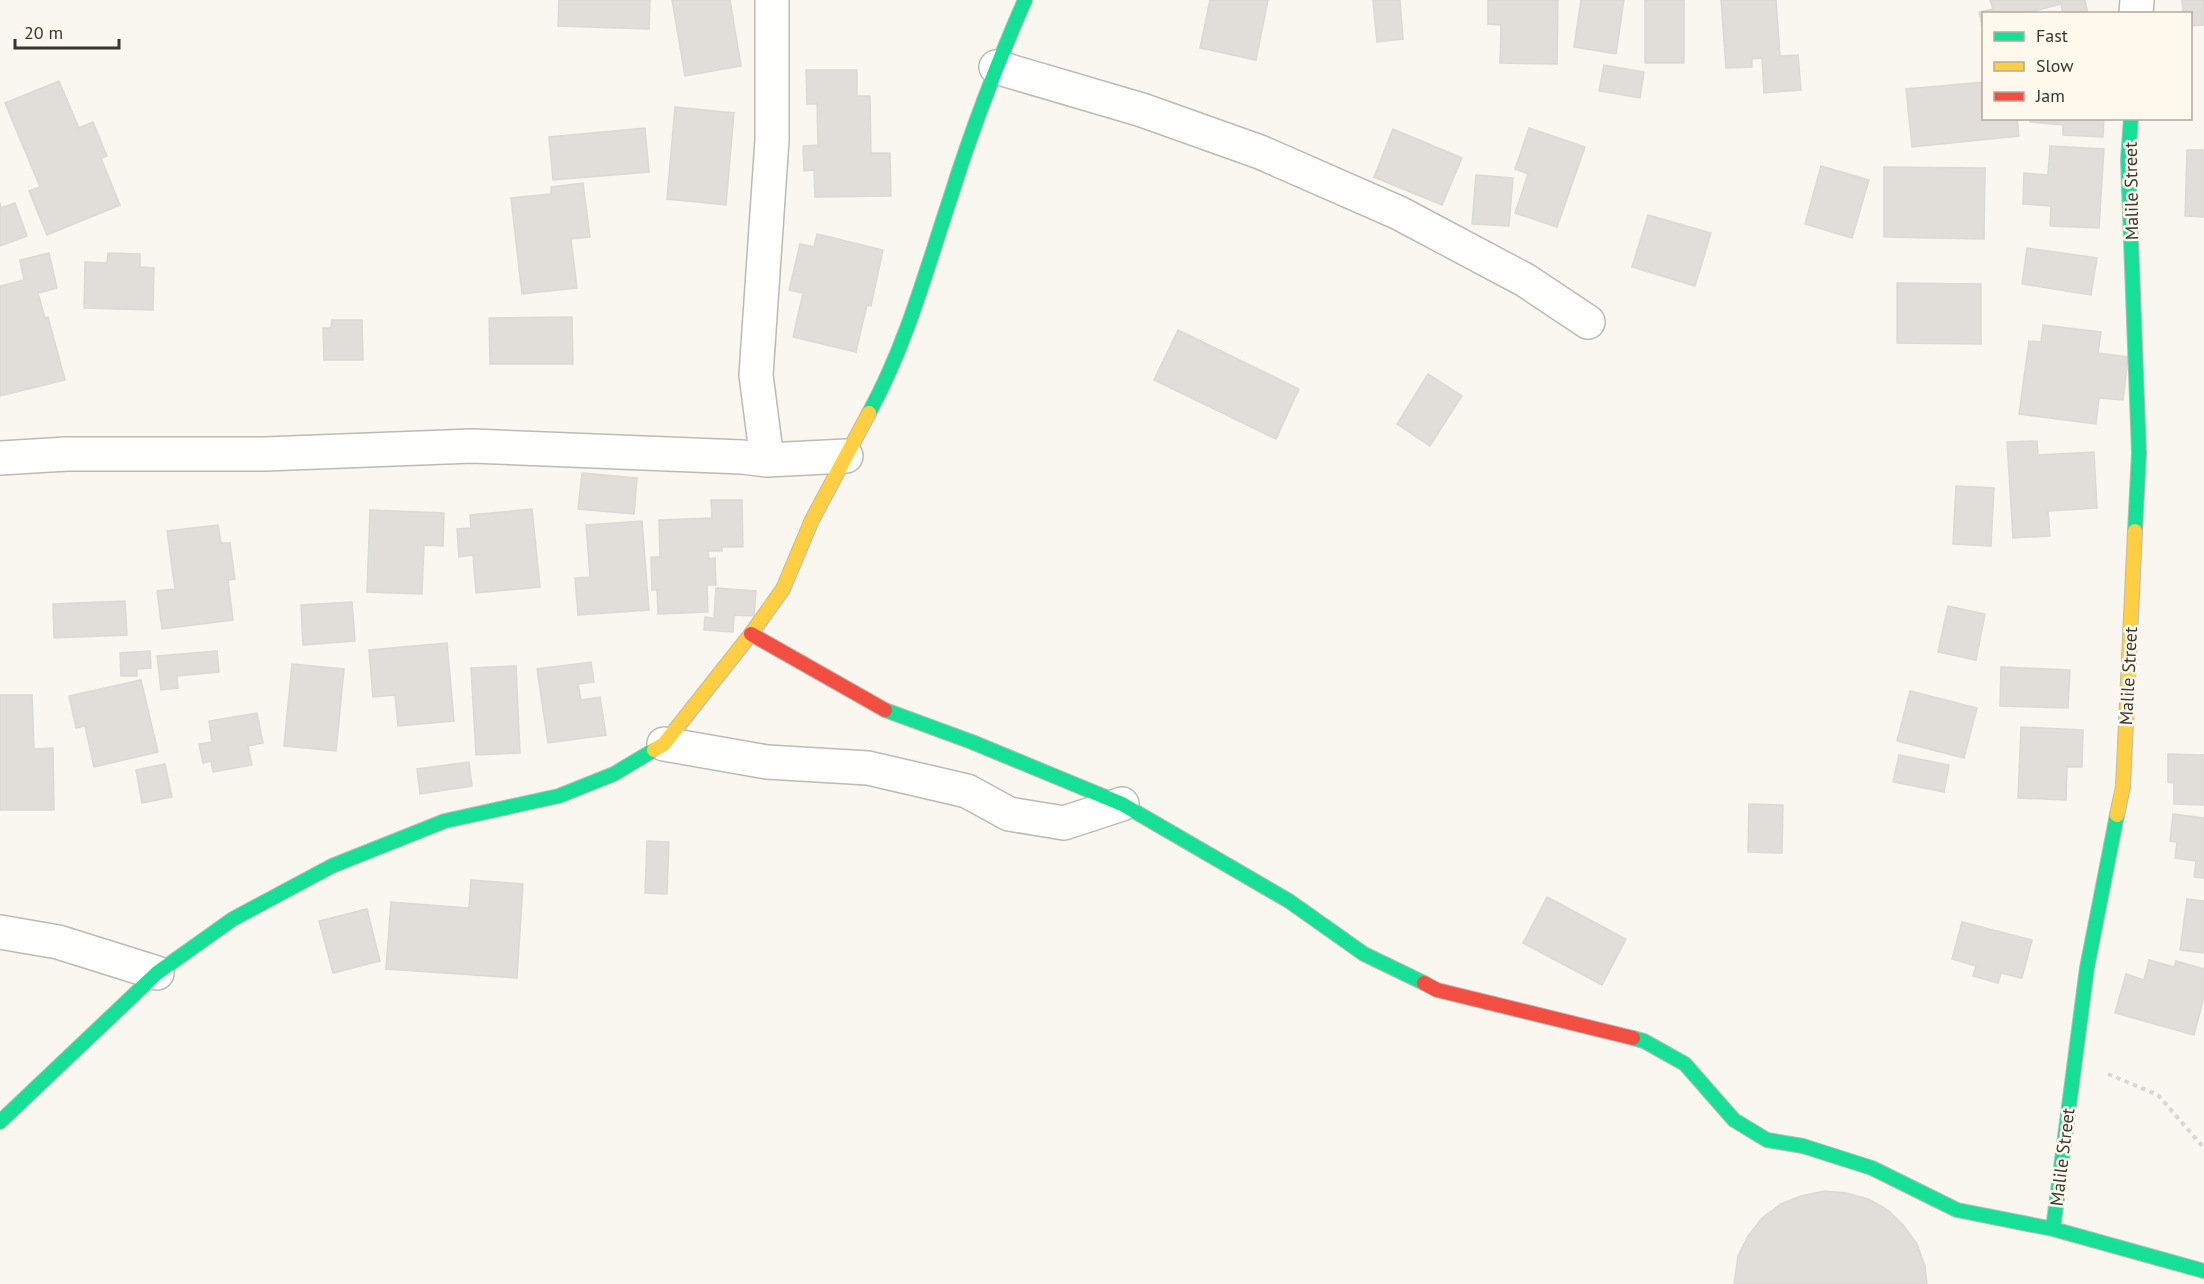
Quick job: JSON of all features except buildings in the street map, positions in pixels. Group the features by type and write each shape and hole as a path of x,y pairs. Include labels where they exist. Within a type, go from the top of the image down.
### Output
{"street":[{"path":"767,460 756,375 772,140 772,0"},
{"path":"0,1122 157,973 233,919 332,866 445,821 559,796 614,774 664,744 751,634 783,589 812,520 882,390 914,317 951,195 996,67 1025,0"},
{"path":"996,67 1142,110 1260,152 1400,213 1525,280 1588,322"},
{"name":"Malile Street","path":"2053,1229 2087,968 2123,787 2139,453 2128,160 2131,120"},
{"path":"0,458 67,454 265,454 472,446 767,460 846,456"},
{"path":"751,634 889,712 972,742 1122,804 1289,902 1364,954 1437,990 1644,1041 1685,1064 1734,1120 1767,1140 1803,1146 1872,1168 1957,1210 2053,1229 2204,1270"},
{"path":"664,744 767,762 868,768 968,791 1009,814 1064,823 1122,804"},
{"path":"0,932 58,942 157,973"}],"path":[{"path":"2074,1059 2158,1095 2204,1148"}],"traffic: fast":[{"path":"869,413 905,333 976,121 1025,0"},
{"path":"2131,120 2128,160 2139,453 2135,531"},
{"path":"885,710 972,742 1122,804 1289,901 1364,954 1424,983"},
{"path":"0,1122 157,973 233,919 332,866 445,821 559,796 614,774 654,750"},
{"path":"2053,1229 2087,968 2117,815"},
{"path":"1633,1038 1644,1041 1685,1064 1734,1120 1767,1140 1803,1146 1872,1168 1957,1210 2053,1229 2204,1271"}],"traffic: slow":[{"path":"654,750 664,744 751,634 783,589 812,520 869,413"},
{"path":"2117,815 2123,787 2135,531"}],"traffic: jam":[{"path":"751,634 885,710"},
{"path":"1424,983 1437,990 1633,1038"}]}
